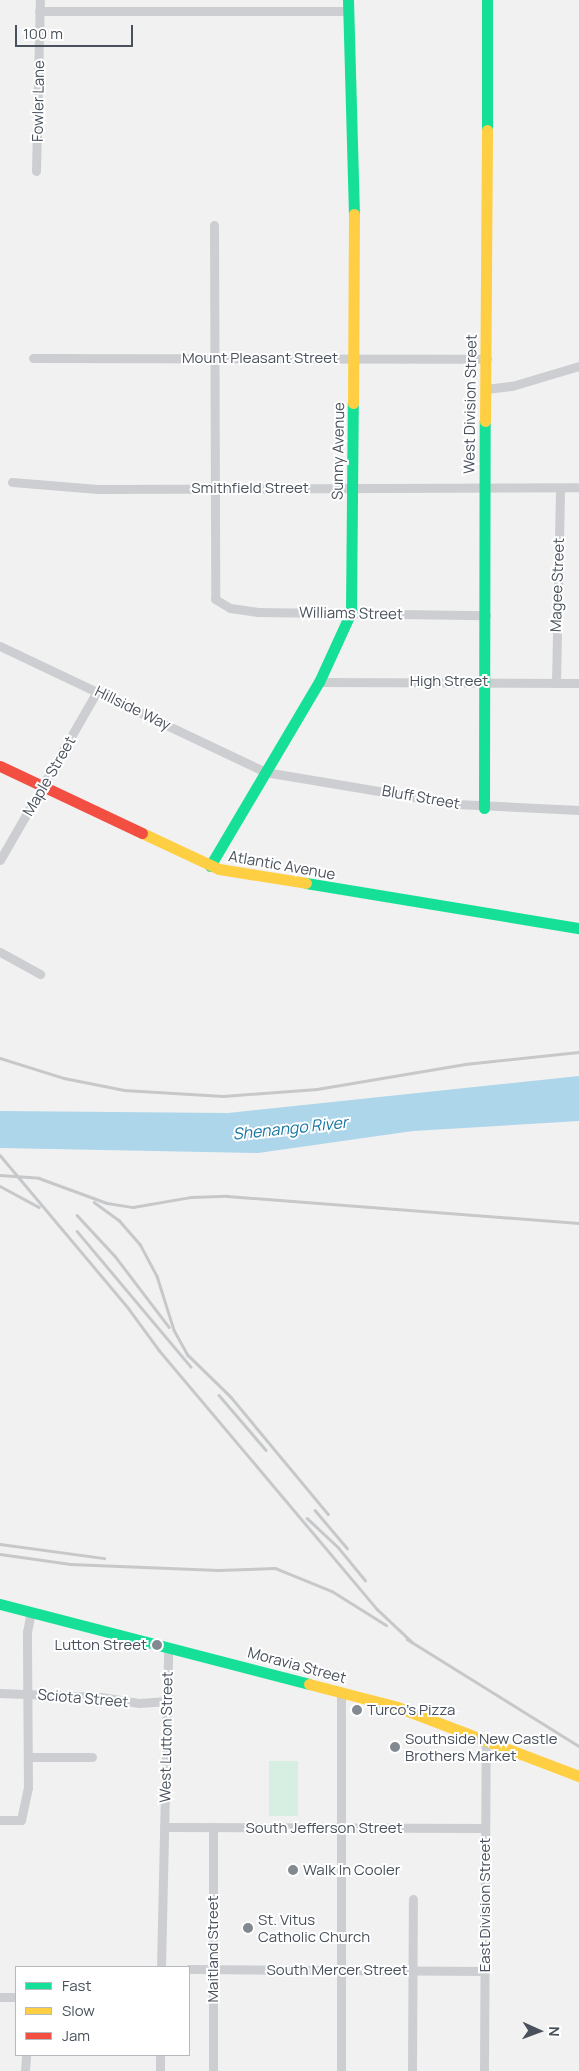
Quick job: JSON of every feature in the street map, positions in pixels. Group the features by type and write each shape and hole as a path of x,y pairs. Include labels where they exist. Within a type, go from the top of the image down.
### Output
{"street":[{"name":"Fowler Lane","path":"36,171 40,0"},
{"name":"West Division Street","path":"484,808 487,0"},
{"path":"40,11 349,6"},
{"name":"Sunny Avenue","path":"210,866 318,682 345,631 351,612 354,190 349,6"},
{"path":"214,225 214,488"},
{"name":"Mount Pleasant Street","path":"33,358 487,359"},
{"path":"486,389 512,386 579,366"},
{"name":"Smithfield Street","path":"12,482 98,489 579,487"},
{"name":"Williams Street","path":"214,488 213,594 218,603 230,608 258,612 486,615"},
{"name":"Magee Street","path":"556,683 560,488"},
{"name":"Hillside Way","path":"0,646 265,772"},
{"name":"High Street","path":"318,682 579,683"},
{"name":"Maple Street","path":"0,860 98,691"},
{"name":"Atlantic Avenue","path":"0,766 210,866 287,883 579,928"},
{"name":"Bluff Street","path":"265,772 484,808 579,810"},
{"path":"0,952 40,974"},
{"name":"Moravia Street","path":"0,1604 417,1713 579,1776"},
{"path":"0,1820 21,1820 28,1788 27,1632 31,1612"},
{"name":"West Lutton Street","path":"161,1966 168,1648"},
{"path":"341,1692 341,2071"},
{"name":"Sciota Street","path":"0,1693 28,1693 140,1703 167,1701"},
{"name":"East Division Street","path":"484,2071 486,1739"},
{"path":"29,1757 92,1757"},
{"name":"South Jefferson Street","path":"164,1827 485,1828"},
{"name":"Maitland Street","path":"213,1827 213,2071"},
{"path":"412,2071 413,1899"},
{"name":"South Mercer Street","path":"190,1970 485,1971"},
{"path":"0,1997 15,1997"},
{"path":"25,2071 26,2056"},
{"path":"160,2056 160,2071"}],"green space":[{"path":"269,1761 298,1761 298,1816 269,1816"}],"water":[{"name":"Shenango River","path":"579,1076 579,1121 413,1131 258,1153 0,1148 0,1111 228,1113"}],"railway":[{"path":"0,1058 64,1078 124,1090 223,1096 317,1089 465,1064 579,1052"},
{"path":"0,1155 129,1309 159,1350 377,1609 412,1642"},
{"path":"0,1175 39,1178 107,1203 133,1207 191,1197 227,1196 579,1223"},
{"path":"0,1186 39,1207"},
{"path":"94,1202 119,1220 140,1244 157,1276 174,1330 188,1355 231,1397 328,1514"},
{"path":"77,1215 115,1256 169,1327"},
{"path":"77,1231 191,1367"},
{"path":"219,1395 266,1450"},
{"path":"315,1510 347,1548"},
{"path":"307,1518 338,1547 365,1580"},
{"path":"0,1544 104,1558"},
{"path":"0,1554 70,1564 218,1570 275,1568 332,1591 386,1625"},
{"path":"407,1639 579,1746"}],"traffic: fast":[{"path":"348,0 354,214"},
{"path":"487,0 487,130"},
{"path":"210,866 319,682 351,612 353,403"},
{"path":"484,808 485,421"},
{"path":"306,883 579,928"},
{"path":"0,1604 309,1684"}],"traffic: slow":[{"path":"485,421 487,130"},
{"path":"353,403 354,214"},
{"path":"142,833 219,869 306,883"},
{"path":"309,1684 397,1707 579,1776"}],"traffic: jam":[{"path":"0,766 142,833"}],"place":[{"name":"Lutton Street","path":"157,1645"},
{"name":"Turco's Pizza","path":"357,1710"},
{"name":"Southside New Castle Brothers Market","path":"395,1747"},
{"name":"Walk In Cooler","path":"293,1870"},
{"name":"St. Vitus Catholic Church","path":"248,1928"}]}
